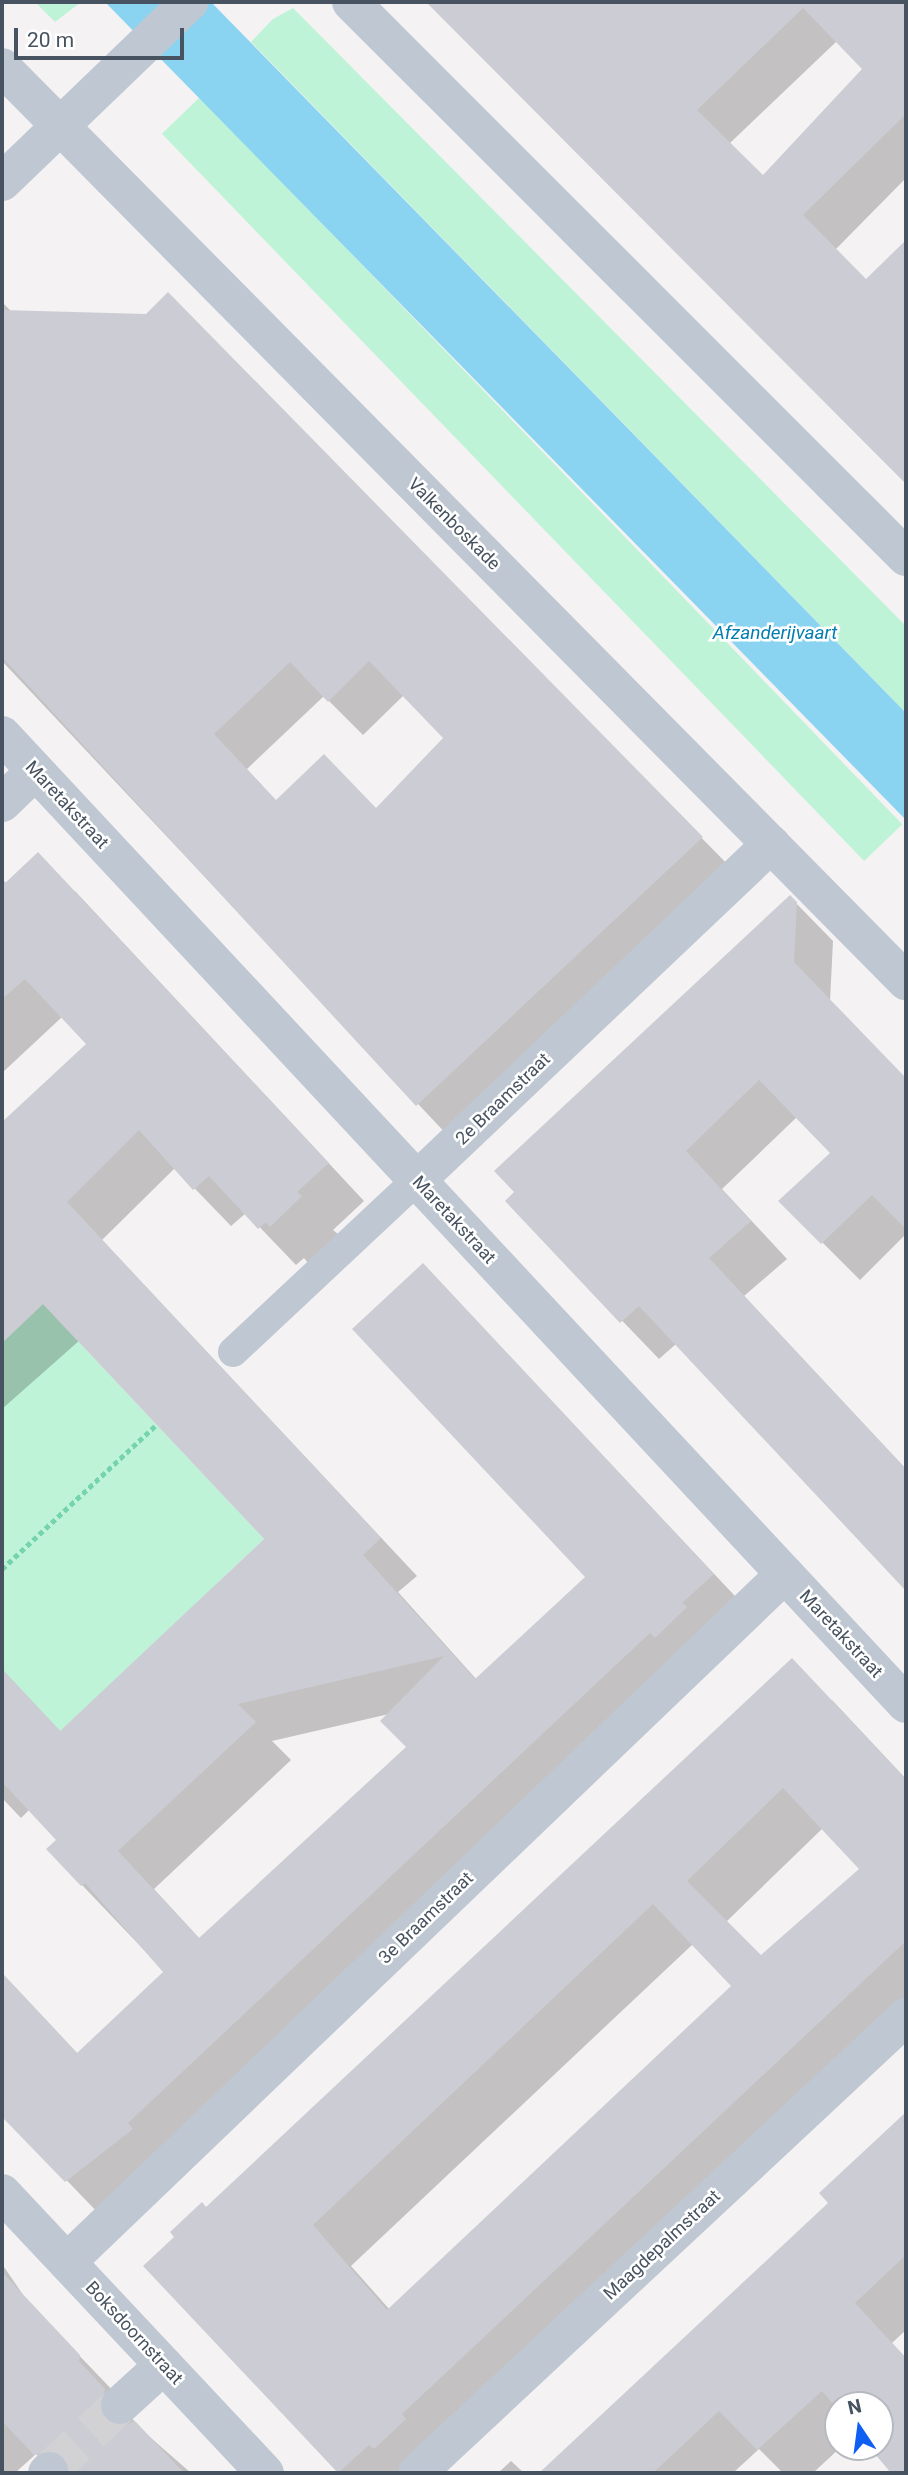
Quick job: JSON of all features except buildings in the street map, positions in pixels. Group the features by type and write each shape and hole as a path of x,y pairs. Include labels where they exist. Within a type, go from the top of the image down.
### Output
{"street":[{"path":"2,182 190,2"},
{"path":"351,2 906,557"},
{"name":"Valkenboskade","path":"2,67 906,981"},
{"name":"Maretakstraat","path":"2,735 906,1704"},
{"path":"2,803 35,771"},
{"name":"2e Braamstraat","path":"417,1180 771,844"},
{"name":"3e Braamstraat","path":"66,2262 785,1574"},
{"name":"Maagdepalmstraat","path":"417,2473 906,2017"},
{"name":"Boksdoornstraat","path":"2,2193 265,2473"},
{"path":"120,2405 164,2365"}],"lane":[{"name":"2e Braamstraat","path":"233,1352 417,1180"}],"path":[{"path":"2,1569 156,1425"}],"green space":[{"path":"35,2 81,2 55,22"},
{"path":"293,8 906,626 906,713 251,42 273,19"},
{"path":"200,97 902,824 864,861 162,134"},
{"path":"43,1304 264,1539 218,1582 220,1586 60,1731 2,1669 2,1343"}],"water":[{"name":"Afzanderijvaart","path":"105,2 211,2 906,713 906,820"}],"tunnel":[{"path":"49,2471 120,2405"}]}
